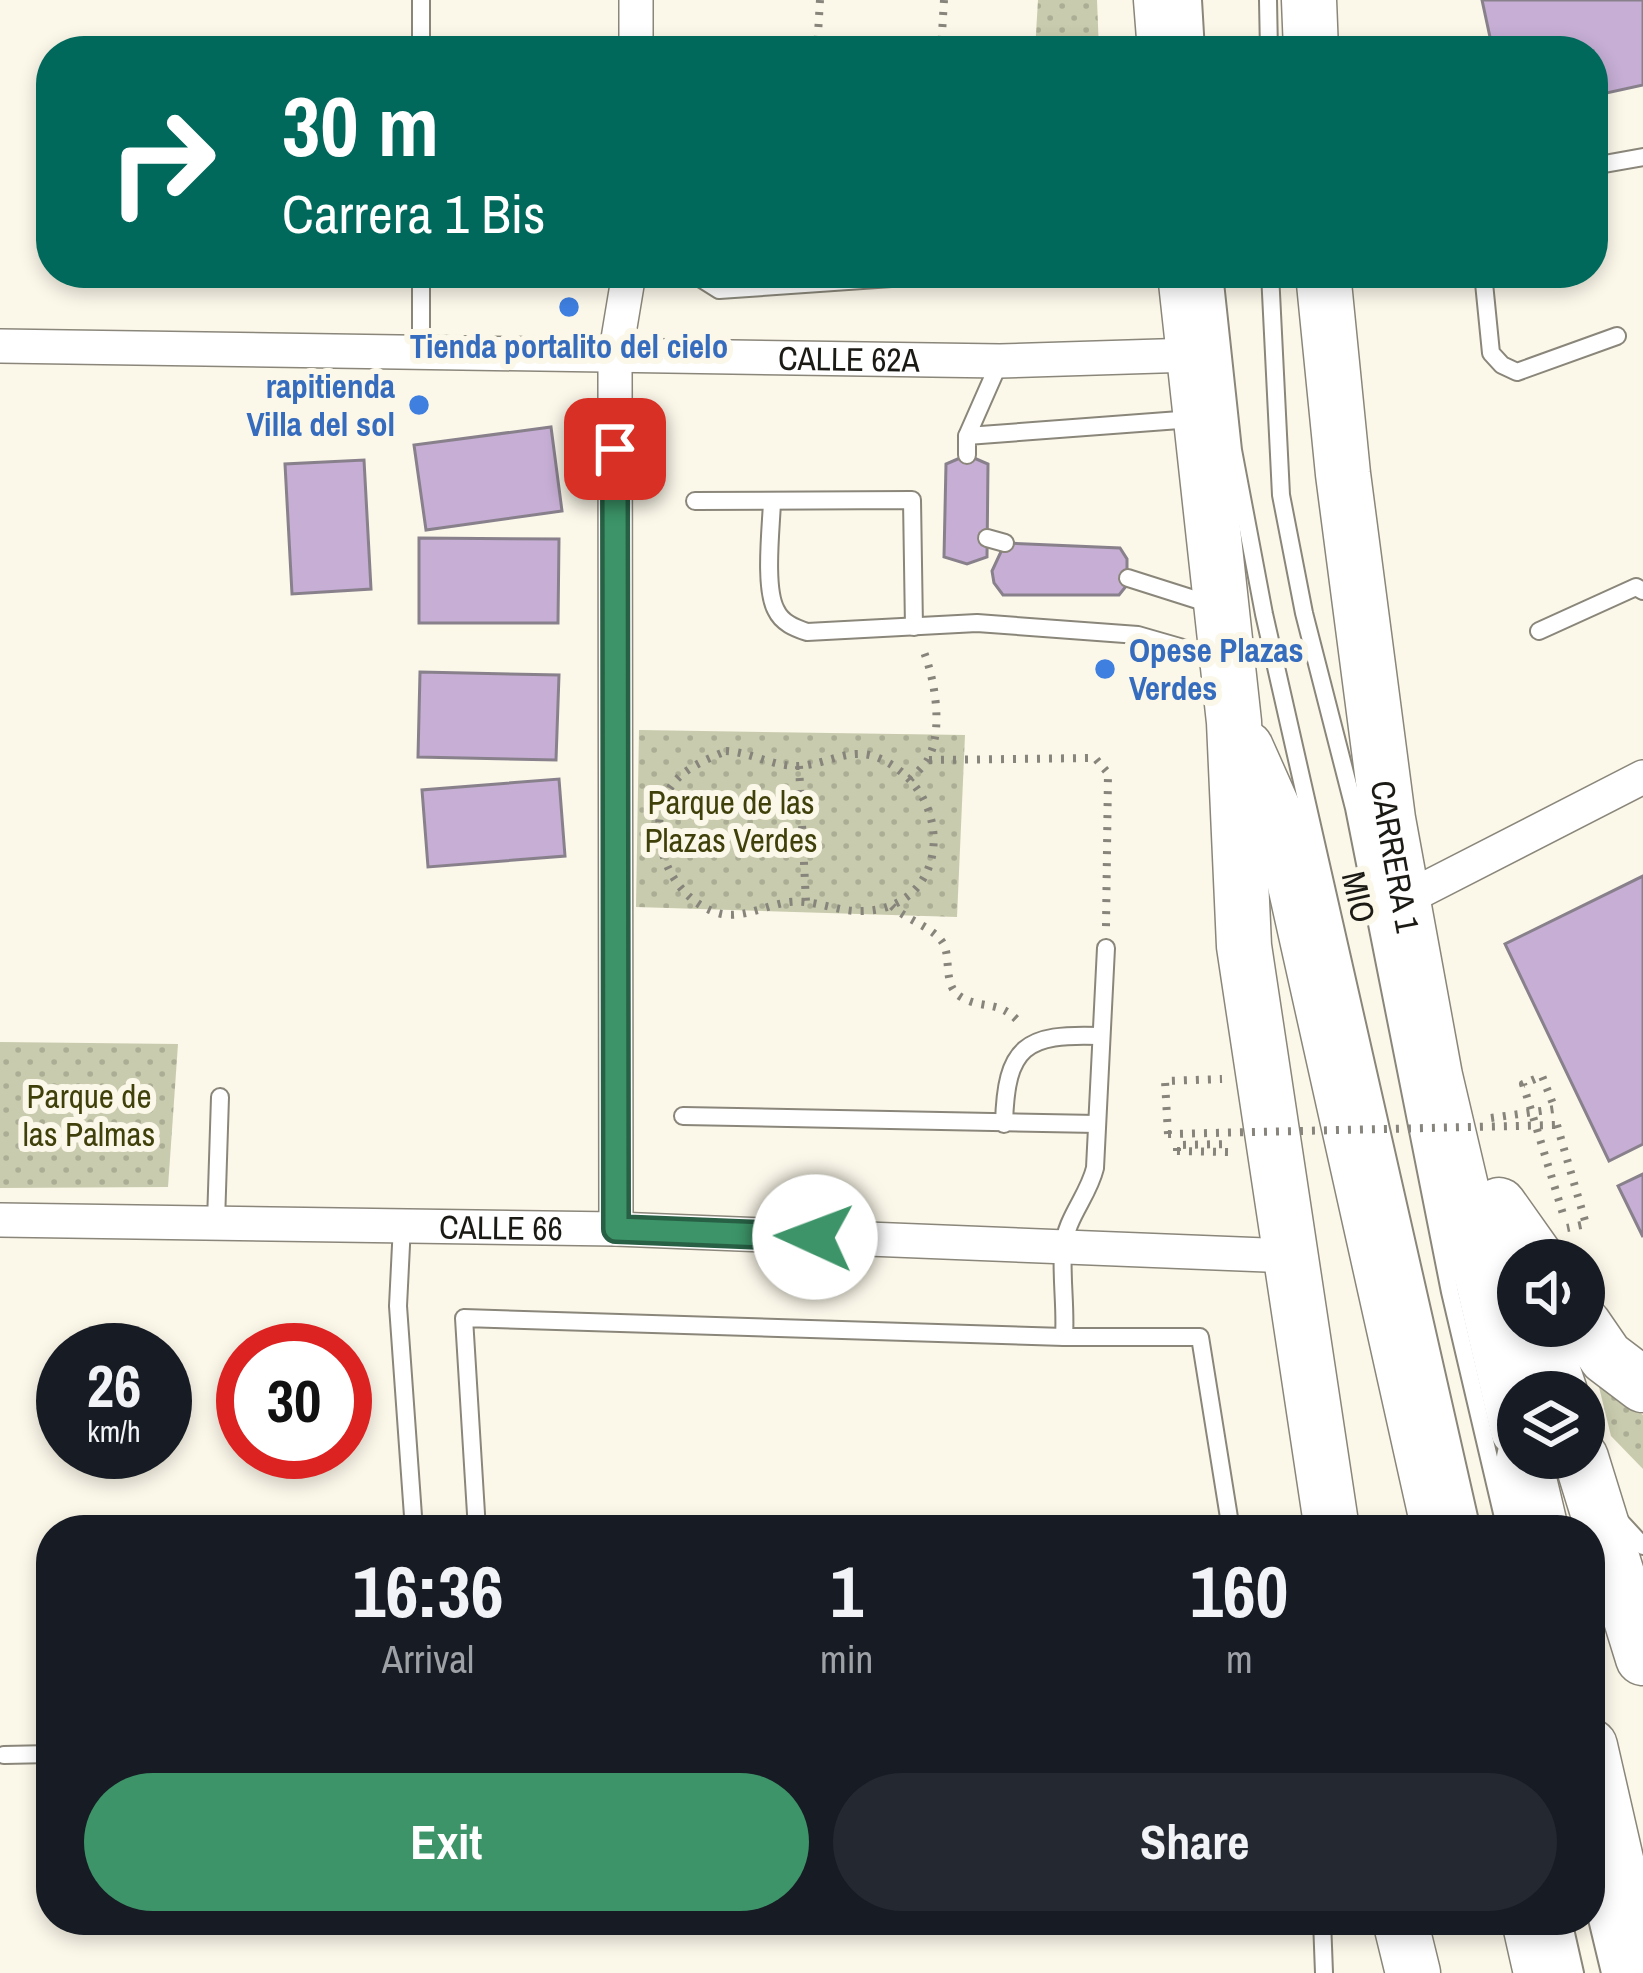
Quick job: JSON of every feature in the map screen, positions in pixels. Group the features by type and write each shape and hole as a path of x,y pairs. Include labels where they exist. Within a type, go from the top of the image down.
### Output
{"main road":[{"path":"1161,0 1164,36"},
{"path":"1309,0 1310,36"},
{"path":"1186,288 1234,722 1244,946 1330,1515"},
{"name":"CARRERA 1","path":"1325,288 1364,649 1405,908 1435,1076 1505,1371"},
{"path":"1234,722 1283,831 1402,1301 1437,1515"},
{"path":"1238,805 1273,942 1365,1515"},
{"path":"1405,908 1499,1205 1523,1239"},
{"path":"1484,1280 1499,1205"},
{"path":"1599,1347 1643,1385"},
{"path":"1529,1479 1537,1515"},
{"path":"1588,1479 1599,1515"},
{"path":"1605,1535 1643,1658"},
{"path":"1605,1811 1642,1973"},
{"path":"1405,1935 1417,1973"},
{"path":"1417,1973 1419,1935"},
{"path":"1532,1935 1541,1973"}],"street":[{"path":"636,0 636,36"},
{"path":"616,1229 615,357 626,288"},
{"name":"CALLE 62A","path":"0,346 1000,362 1192,355"},
{"path":"1405,908 1643,777"},
{"name":"CALLE 66","path":"0,1220 616,1229 1291,1256"}],"lane":[{"path":"421,0 421,36"},
{"path":"1192,0 1195,36"},
{"path":"1268,0 1268,36"},
{"path":"1608,163 1643,157"},
{"path":"421,288 421,354"},
{"path":"716,288 748,288"},
{"name":"MIO","path":"1216,288 1233,449 1402,1301 1467,1515"},
{"name":"MIO","path":"1271,288 1281,495 1304,613 1354,808 1484,1280 1505,1515"},
{"path":"1484,288 1491,353 1517,372 1617,336"},
{"path":"967,455 967,436 1000,362"},
{"path":"967,436 1200,418"},
{"path":"695,501 912,500 914,627"},
{"path":"772,502 775,610 790,627 807,632 977,623 1138,635 1225,635"},
{"path":"1128,578 1225,635"},
{"path":"1539,631 1636,587 1643,591"},
{"path":"1064,1337 1063,1248 1075,1204 1091,1184 1106,948"},
{"path":"1004,1124 1005,1085 1012,1065 1028,1046 1057,1034 1101,1036"},
{"path":"216,1222 220,1097"},
{"path":"683,1116 1097,1124"},
{"path":"402,1225 398,1306 413,1515"},
{"path":"477,1515 464,1318 1200,1337 1229,1515"},
{"path":"1590,1479 1643,1546"},
{"path":"4,1755 36,1754"},
{"path":"1323,1935 1324,1973"},
{"path":"1566,1935 1575,1973"},
{"path":"1601,1935 1610,1973"}],"path":[{"path":"818,36 820,0"},
{"path":"942,36 944,0"},
{"path":"910,779 929,760 934,732 933,675 914,627"},
{"path":"726,751 800,766 847,752 884,760 910,779 930,806 933,847 915,890 892,905 865,911 788,902 731,916 695,902 674,879 661,854 666,795 687,769 726,751"},
{"path":"929,760 1095,758 1102,762 1108,773 1106,948"},
{"path":"800,766 806,902"},
{"path":"892,905 904,918 937,935 945,947 954,992 1008,1010 1022,1025 1028,1046"},
{"path":"1229,1079 1165,1081 1168,1134 1558,1124 1586,1224 1568,1229 1532,1113 1523,1084 1542,1076 1555,1109 1532,1113 1472,1118"},
{"path":"1177,1151 1177,1145 1232,1144 1231,1122"}],"green space":[{"path":"1038,0 1097,0 1098,36 1036,36"},
{"name":"Parque de las Plazas Verdes","path":"639,730 965,735 957,917 636,907"},
{"name":"Parque de las Palmas","path":"0,1042 178,1044 168,1187 0,1188"},
{"path":"1605,1385 1643,1415 1643,1469 1611,1436"}],"building":[{"path":"1482,0 1643,0 1643,85 1608,93 1608,36 1490,36"},
{"path":"551,427 562,511 426,530 414,445"},
{"path":"967,455 988,464 987,557 967,564 944,557 946,464"},
{"path":"364,460 371,589 292,594 285,464"},
{"path":"419,538 559,539 558,623 419,623"},
{"path":"1005,543 1120,548 1127,559 1127,585 1119,595 1003,595 992,571"},
{"path":"420,672 559,675 556,760 418,757"},
{"path":"559,779 565,856 428,867 422,790"},
{"path":"1643,876 1643,1144 1609,1161 1505,944"},
{"path":"1643,1174 1643,1237 1618,1186"}],"place":[{"name":"Tienda portalito del cielo","path":"569,307"},
{"name":"rapitienda Villa del sol","path":"419,405"},
{"name":"Opese Plazas Verdes","path":"1105,669"}],"route":[{"path":"615,449 616,1229 815,1237"}]}
